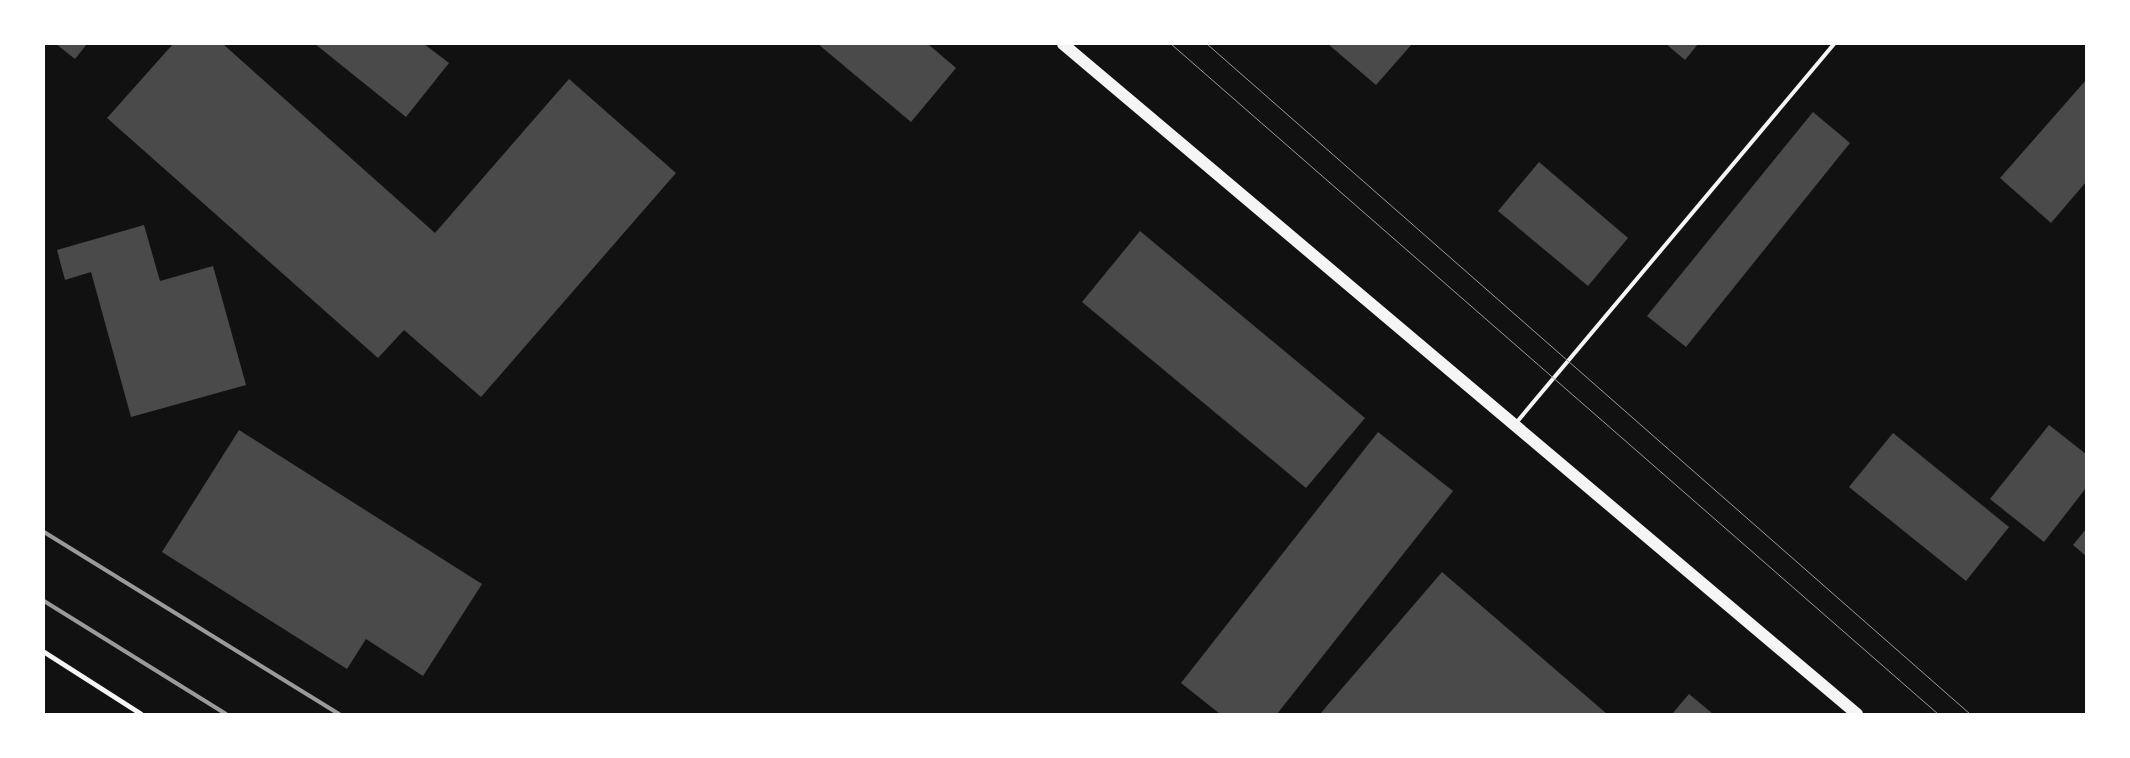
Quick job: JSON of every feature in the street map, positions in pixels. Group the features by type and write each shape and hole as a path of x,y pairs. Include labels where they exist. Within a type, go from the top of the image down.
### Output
{"main road":[{"path":"1063,44 1857,714"}],"street":[{"path":"44,652 141,714"}],"lane":[{"path":"1515,425 1834,44"}],"building":[{"path":"56,44 87,44 75,59"},
{"path":"173,44 223,44 435,233 569,79 676,173 481,397 404,330 378,358 107,118"},
{"path":"315,44 424,44 449,63 406,117"},
{"path":"818,44 928,44 956,68 911,122"},
{"path":"1328,44 1412,44 1376,85"},
{"path":"1666,44 1698,44 1685,60"},
{"path":"2086,80 2086,182 2051,223 2000,178"},
{"path":"1813,112 1850,143 1686,347 1647,316"},
{"path":"1539,162 1628,238 1588,286 1498,211"},
{"path":"144,225 160,281 213,266 246,385 131,417 91,272 65,280 57,250"},
{"path":"1140,231 1365,418 1306,488 1082,302"},
{"path":"2049,425 2086,454 2086,488 2044,542 1990,499"},
{"path":"239,430 482,584 423,676 366,639 347,669 162,552"},
{"path":"1378,432 1453,491 1277,714 1220,714 1181,683"},
{"path":"1893,433 2009,527 1966,581 1849,487"},
{"path":"2086,529 2086,556 2073,545"},
{"path":"1442,572 1607,714 1320,714"},
{"path":"1689,694 1713,714 1672,714"}],"tram line":[{"path":"1171,44 1938,714"},
{"path":"1207,44 1970,714"}],"railway":[{"path":"44,532 339,714"},
{"path":"44,601 226,714"}]}
